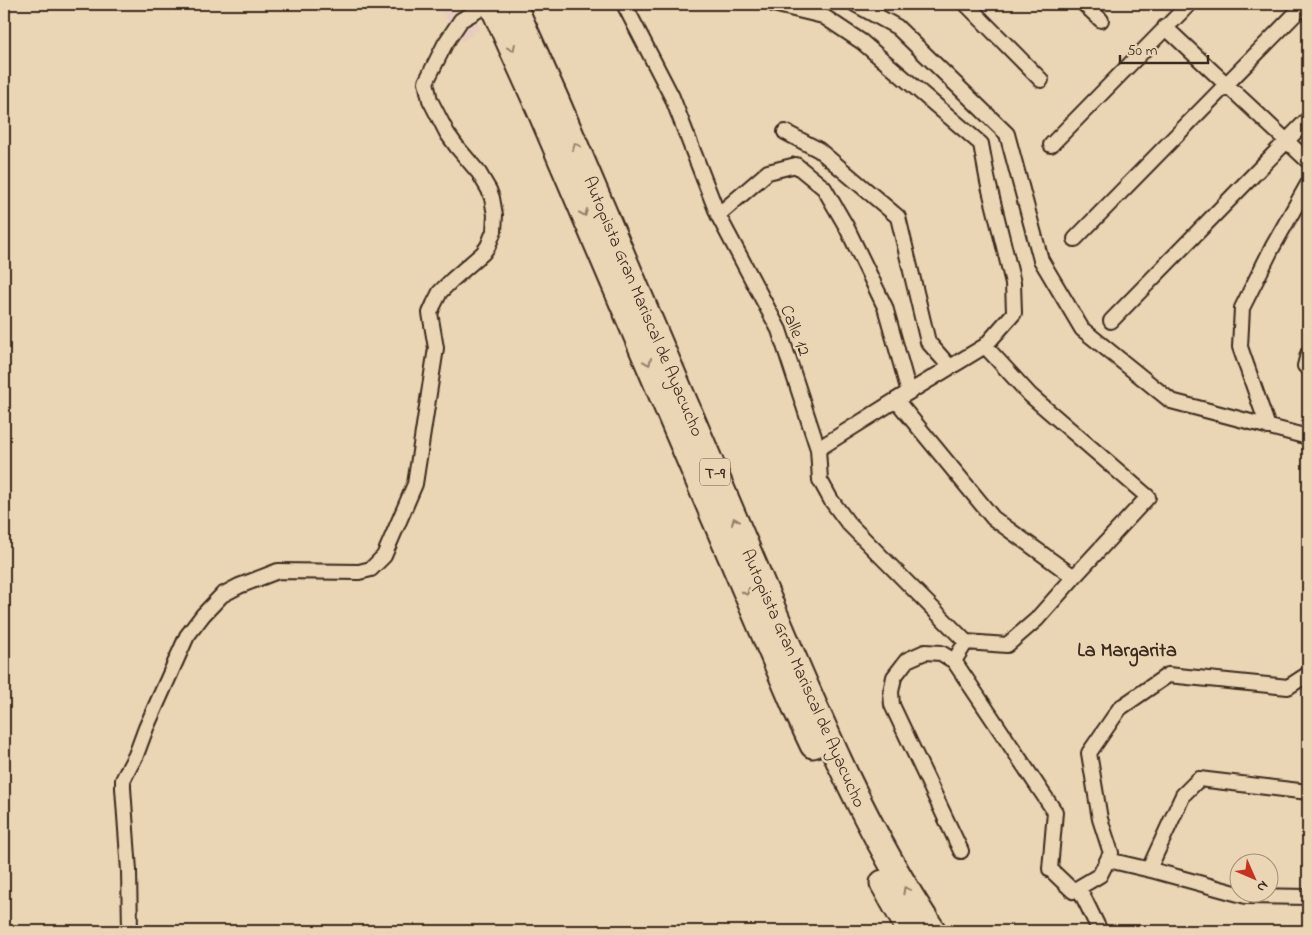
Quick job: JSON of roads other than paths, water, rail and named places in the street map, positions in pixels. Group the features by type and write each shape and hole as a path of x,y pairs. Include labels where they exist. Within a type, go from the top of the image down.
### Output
{"highway":[{"name":"Autopista Gran Mariscal de Ayacucho","path":"491,4 540,108 797,711 852,826 910,931"},
{"name":"Autopista Gran Mariscal de Ayacucho","path":"513,4 556,100 814,706 866,818 909,896 933,931"}],"street":[{"path":"130,931 129,871 122,788 123,780 136,755 187,636 222,595 239,586 278,571 359,572 372,569 384,556 414,484 436,348 430,313 440,292 478,258 488,246 494,231 495,215 492,198 484,181 447,133 430,100 426,82 445,44 461,20 491,4"},
{"name":"Calle 12","path":"626,4 625,6 672,97 718,215 779,330 818,449 820,480 831,500 848,523 966,642"},
{"path":"773,4 823,16 862,42 981,144 988,182 1013,283 1014,313 986,346 818,449"},
{"path":"855,4 897,27 1007,134 1041,260 1082,328 1171,400 1308,437"},
{"path":"966,4 1042,80"},
{"path":"1084,4 1100,20"},
{"path":"1051,145 1189,4"},
{"path":"1075,240 1305,4"},
{"path":"1166,27 1308,161"},
{"path":"1111,320 1308,119"},
{"path":"785,132 819,150 898,217 928,342 950,367"},
{"path":"718,215 768,172 796,165 824,188 846,226 885,308 909,392"},
{"path":"1268,426 1240,347 1242,308 1272,248 1308,184"},
{"path":"954,661 966,642 1007,645 1036,620 1148,498 1030,395 986,346"},
{"path":"1308,354 1305,366 1308,367"},
{"path":"896,400 993,518 1074,577"},
{"path":"961,851 892,705 891,692 894,677 907,660 925,652 941,653 954,661 1055,812 1050,869 1073,891 1100,876 1111,853 1100,819 1089,753 1120,708 1168,675 1288,687 1308,674"},
{"path":"1149,870 1184,795 1199,780 1308,792"},
{"path":"1108,860 1246,896 1308,897"},
{"path":"1079,888 1100,931"}],"district":[{"name":"La Margarita","path":"1127,649"}]}
